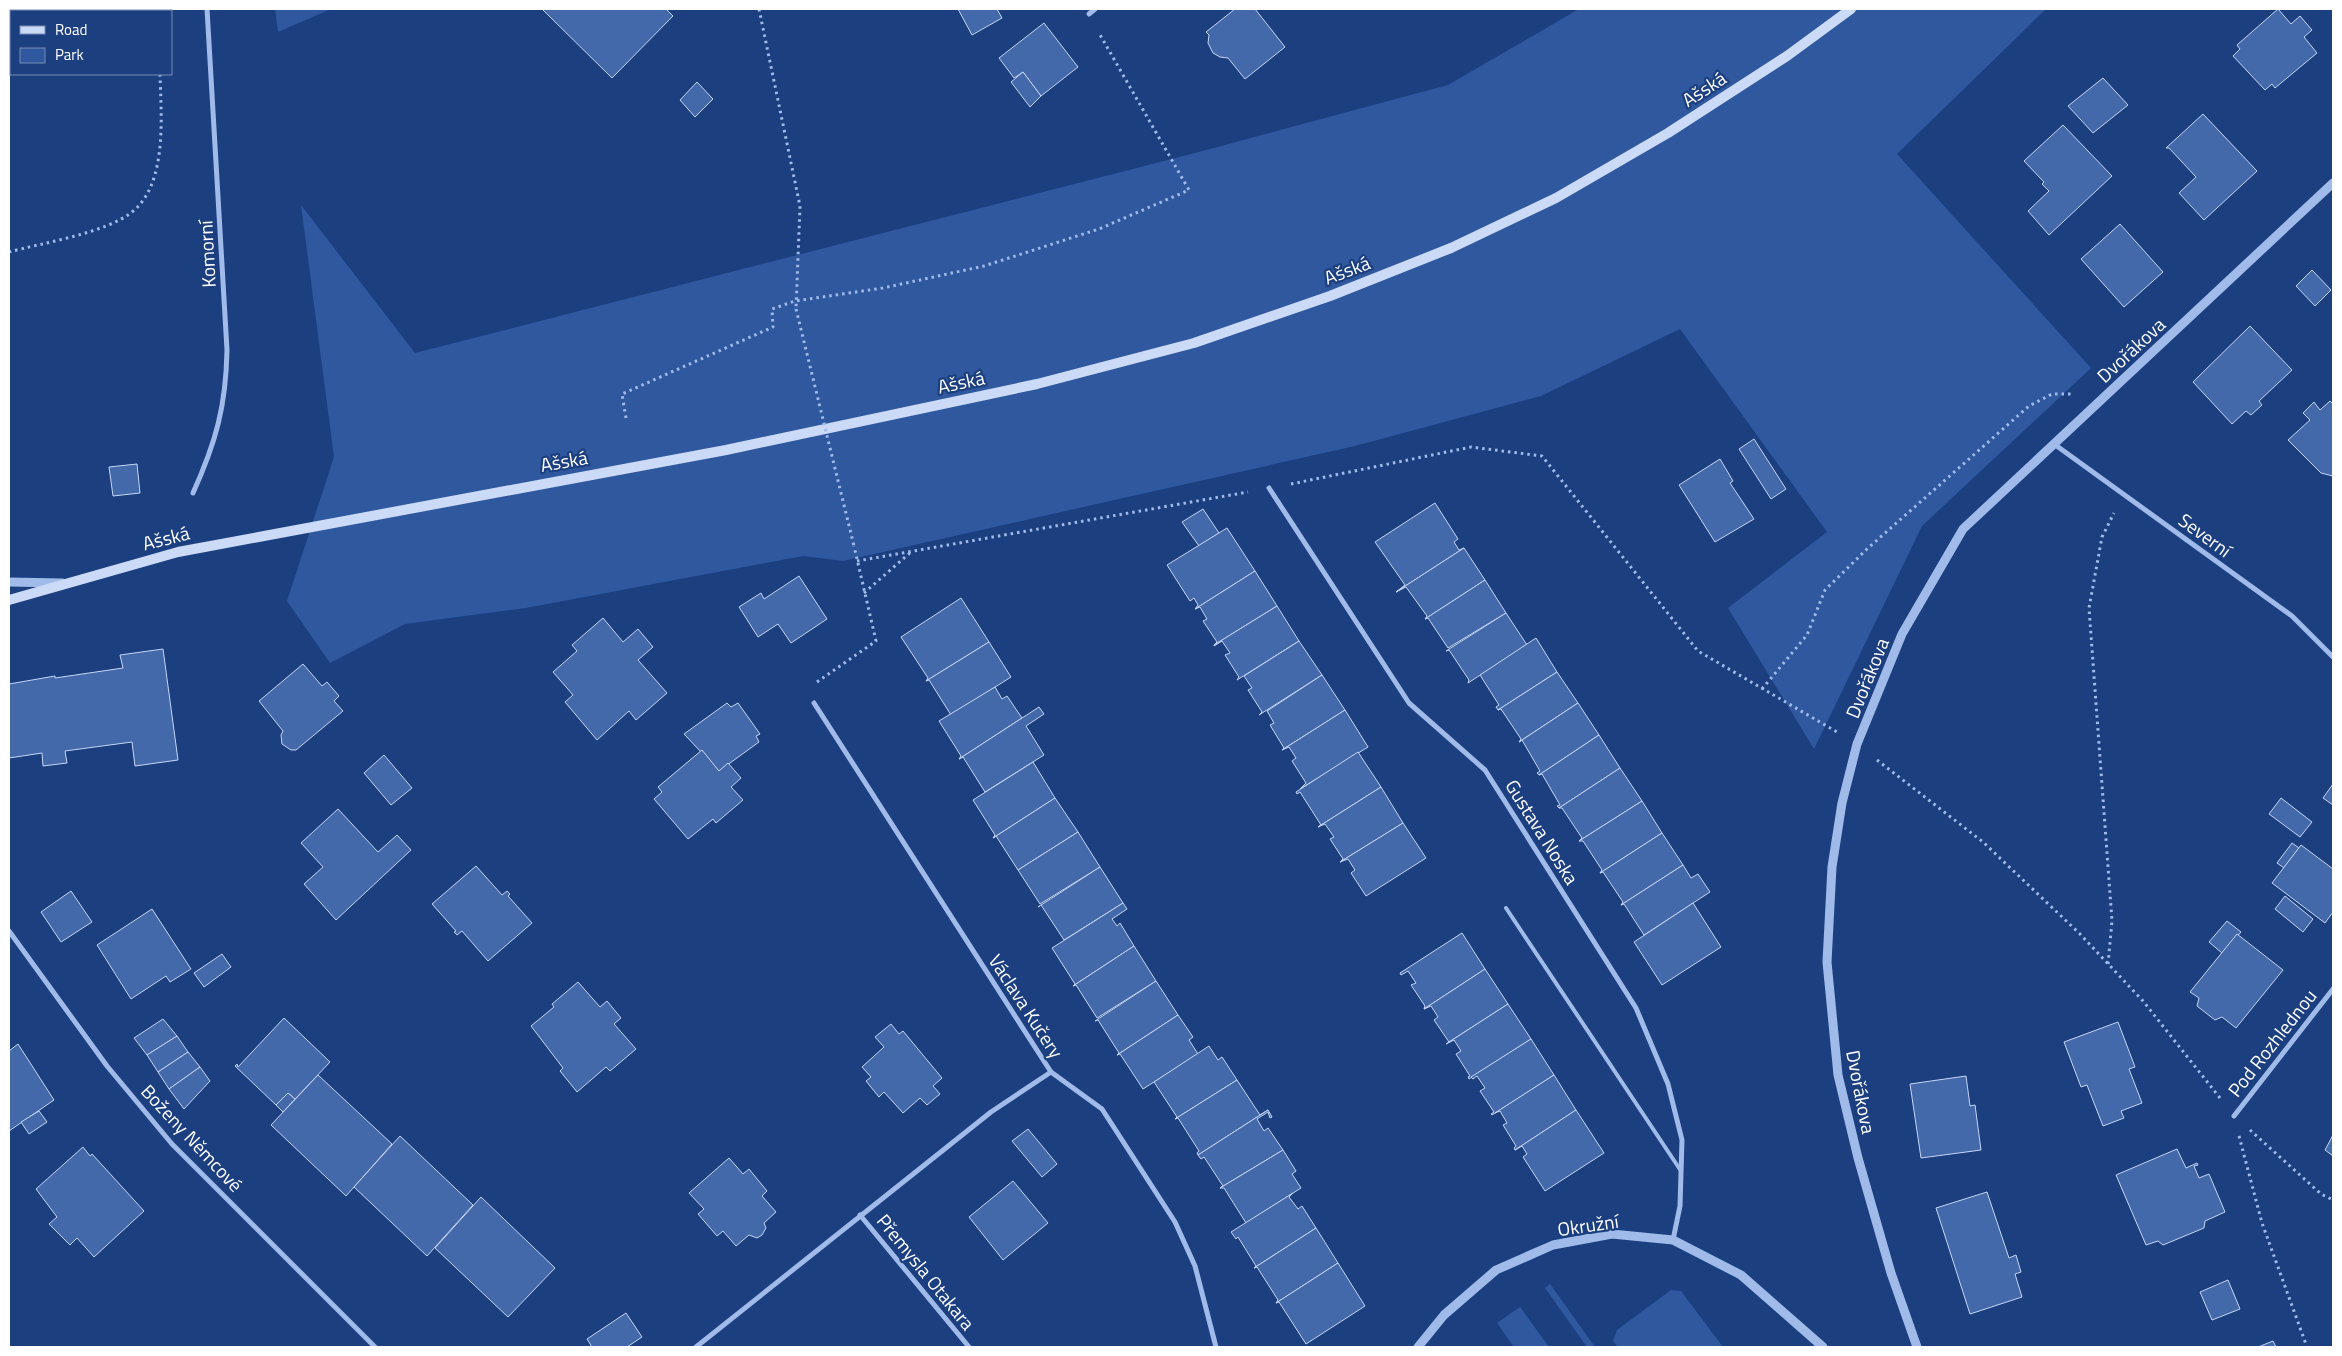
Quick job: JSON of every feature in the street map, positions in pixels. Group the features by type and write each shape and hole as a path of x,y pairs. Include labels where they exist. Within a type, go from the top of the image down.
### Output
{"main road":[{"name":"Ašská","path":"9,600 178,552 726,450 998,392 1194,343 1330,296 1451,248 1556,198 1668,133 1780,61 1851,9"}],"street":[{"name":"Komorní","path":"193,492 214,442 227,386 227,350 207,9"},
{"path":"1089,14 1095,9"},
{"name":"Dvořákova","path":"1916,1347 1891,1273 1858,1158 1838,1075 1827,962 1832,868 1842,803 1857,744 1902,634 1963,529 2333,183"},
{"name":"Severní","path":"2054,444 2292,616 2333,657"},
{"name":"Gustava Noska","path":"1269,488 1409,703 1485,770 1636,1008 1668,1084 1682,1140 1680,1206 1673,1240"},
{"path":"9,582 65,583"},
{"name":"Václava Kučery","path":"814,703 1051,1072 1102,1109 1175,1222 1195,1266 1216,1347"},
{"name":"Boženy Němcové","path":"9,931 107,1066 172,1144 375,1347"},
{"name":"Pod Rozhlednou","path":"2234,1116 2333,989"},
{"path":"696,1347 991,1112 1051,1072"},
{"name":"Přemysla Otakara","path":"860,1215 969,1347"},
{"name":"Okružní","path":"1418,1347 1444,1315 1496,1270 1553,1245 1612,1234 1673,1240 1741,1275 1823,1347"}],"lane":[{"path":"1506,908 1681,1171"}],"path":[{"path":"759,9 800,206 796,309 876,641 806,689 814,703"},
{"path":"626,418 622,394 773,328 772,309 795,301 883,288 984,266 1099,229 1189,190 1089,14"},
{"path":"9,252 118,221 132,212 142,202 156,172 159,150 160,75"},
{"path":"1762,689 1807,635 1826,590 1867,549 2029,406 2052,394 2107,395"},
{"path":"858,561 1269,488 1471,447 1542,456 1698,651 1857,744 1983,842 2080,934 2143,1001 2234,1116 2321,1194 2333,1200"},
{"path":"2108,964 2112,922 2089,608 2102,537 2124,495"},
{"path":"864,593 912,552"},
{"path":"2234,1116 2262,1223 2307,1347"}],"green space":[{"path":"275,9 331,9 278,32"},
{"path":"1579,9 2046,9 1897,154 2091,368 1922,526 1814,749 1728,608 1827,532 1680,329 1541,396 1355,446 843,561 803,556 526,608 405,624 330,663 287,601 334,457 301,205 415,353 1195,153 1448,85"},
{"path":"1550,1284 1595,1347 1587,1347 1545,1288"},
{"path":"1671,1290 1681,1291 1723,1347 1618,1347 1613,1341 1617,1330"},
{"path":"1520,1307 1549,1347 1514,1347 1497,1323"}],"building":[{"path":"542,9 666,9 673,16 612,78"},
{"path":"958,9 997,9 1002,18 972,35"},
{"path":"1235,9 1255,9 1285,47 1245,79 1228,58 1220,57 1213,53 1208,43 1209,35 1206,32"},
{"path":"2278,9 2291,24 2300,16 2312,30 2304,37 2317,53 2275,88 2272,84 2265,90 2233,56 2240,49 2237,45"},
{"path":"1044,23 1078,67 1041,96 1023,72 1014,78 999,58"},
{"path":"1023,72 1041,96 1030,107 1011,82"},
{"path":"2103,78 2128,105 2093,133 2068,106"},
{"path":"697,82 713,99 695,117 680,100"},
{"path":"2203,114 2257,171 2204,220 2179,193 2196,177 2169,148 2166,148"},
{"path":"2063,125 2112,176 2049,235 2028,211 2049,191 2042,184 2044,182 2024,161"},
{"path":"2120,224 2163,272 2124,307 2081,259"},
{"path":"2312,270 2331,290 2315,306 2296,286"},
{"path":"2250,326 2292,370 2259,401 2262,405 2251,415 2246,411 2232,424 2193,382"},
{"path":"2330,401 2333,404 2333,476 2321,473 2288,440 2310,420 2303,413 2314,402 2320,410"},
{"path":"1754,439 1786,489 1771,499 1739,449"},
{"path":"1720,459 1733,481 1730,483 1754,519 1715,542 1679,485"},
{"path":"137,464 140,493 113,496 109,467"},
{"path":"1435,503 1458,539 1454,542 1459,550 1464,548 1396,592 1405,585 1375,542"},
{"path":"1203,509 1219,533 1199,546 1182,522"},
{"path":"1227,528 1255,571 1195,609 1198,605 1194,598 1190,601 1167,565"},
{"path":"1464,548 1485,580 1425,619 1427,616 1406,587 1396,592"},
{"path":"1255,571 1277,606 1214,645 1217,642 1203,621 1207,619 1200,607 1195,609"},
{"path":"799,576 827,619 791,643 778,624 758,637 739,607 761,593 764,599"},
{"path":"1485,580 1506,613 1448,648 1428,618 1425,619"},
{"path":"961,598 989,642 926,681 928,678 901,637"},
{"path":"1277,606 1299,641 1237,680 1239,677 1225,655 1230,653 1222,641 1214,645"},
{"path":"1506,613 1527,645 1468,683 1469,680 1449,650 1446,651"},
{"path":"603,618 623,642 638,629 653,647 638,660 667,693 636,720 629,711 597,740 565,702 573,695 553,672 577,651 572,645"},
{"path":"1536,638 1557,672 1498,710 1496,707 1499,705 1480,675"},
{"path":"1299,641 1322,675 1259,715 1262,712 1248,690 1252,688 1244,676"},
{"path":"989,642 1011,677 951,715 929,680 926,681"},
{"path":"163,649 178,760 135,766 132,742 65,751 67,763 43,766 42,753 9,758 9,684 55,676 55,678 123,668 120,655"},
{"path":"303,664 322,686 327,682 339,696 334,701 343,711 296,750 291,750 282,744 281,735 283,731 259,701"},
{"path":"1557,672 1578,703 1519,742 1521,739 1501,709 1498,710"},
{"path":"1322,675 1345,710 1282,750 1284,748 1270,725 1274,723 1267,711"},
{"path":"995,687 1002,699 1007,696 1022,718 959,759 961,756 939,721"},
{"path":"727,703 731,707 738,703 760,734 756,736 759,742 719,771 684,734"},
{"path":"1578,703 1599,735 1539,775 1537,773 1540,771 1522,740"},
{"path":"1039,707 1044,714 1026,726 1044,755 985,792 963,757 959,759"},
{"path":"1345,710 1368,747 1300,789 1306,783 1292,761 1296,758 1289,747 1282,750"},
{"path":"1599,735 1620,768 1559,808 1557,806 1560,805 1542,774 1539,775"},
{"path":"702,750 719,771 728,763 741,778 731,787 743,800 716,823 713,819 688,839 654,799 662,792 658,787"},
{"path":"1358,752 1381,787 1318,827 1321,825 1300,792 1297,794 1296,792"},
{"path":"384,755 412,788 391,805 364,773"},
{"path":"1033,762 1055,798 993,838 995,835 973,800"},
{"path":"1620,768 1642,801 1579,841 1582,838 1562,808 1559,808"},
{"path":"2333,784 2333,805 2323,798"},
{"path":"1381,787 1403,823 1340,862 1343,859 1330,839 1334,837 1325,824 1318,827"},
{"path":"1055,798 1078,832 1018,870 996,836"},
{"path":"2281,798 2312,822 2300,837 2269,814"},
{"path":"1642,801 1662,833 1600,873 1602,870 1583,841 1579,841"},
{"path":"338,809 378,852 397,835 411,850 336,920 304,884 323,867 301,843"},
{"path":"1403,823 1426,858 1366,896 1351,873 1355,870 1348,859 1340,862"},
{"path":"1078,832 1100,867 1040,904 1018,870"},
{"path":"1662,833 1683,865 1621,905 1623,902 1603,872 1600,873"},
{"path":"2292,843 2299,848 2284,868 2277,863"},
{"path":"2301,845 2333,869 2333,912 2325,923 2272,883"},
{"path":"1683,865 1691,878 1698,874 1710,892 1644,935 1624,904 1621,905"},
{"path":"476,866 502,895 507,891 510,894 508,896 532,923 488,961 462,931 457,935 454,932 456,931 432,904"},
{"path":"1100,867 1123,903 1064,940 1041,905"},
{"path":"71,891 92,922 61,942 41,912"},
{"path":"2285,896 2313,919 2303,932 2275,909"},
{"path":"1123,903 1127,909 1112,919 1117,926 1120,923 1134,946 1073,986 1075,984 1052,948"},
{"path":"1693,903 1721,947 1662,985 1634,942"},
{"path":"152,909 191,969 170,982 166,976 131,999 97,945"},
{"path":"2227,921 2241,932 2222,953 2209,942"},
{"path":"1462,933 1485,969 1424,1009 1425,1006 1411,985 1416,983 1408,971 1401,975 1400,973"},
{"path":"2237,934 2283,970 2236,1028 2222,1017 2215,1020 2197,1006 2199,998 2190,992"},
{"path":"1134,946 1156,981 1097,1018 1076,985 1073,986"},
{"path":"222,954 231,967 204,987 194,973"},
{"path":"1485,969 1508,1004 1449,1042 1434,1020 1438,1017 1431,1006 1424,1009"},
{"path":"1156,981 1178,1015 1117,1055 1119,1053 1098,1020 1095,1021"},
{"path":"578,982 600,1007 607,1001 621,1018 614,1024 636,1049 610,1071 606,1067 577,1092 560,1071 563,1068 531,1026 554,1007 552,1004"},
{"path":"1508,1004 1531,1039 1469,1079 1468,1077 1470,1076 1456,1054 1461,1051 1454,1040 1446,1044"},
{"path":"1178,1015 1193,1037 1189,1040 1198,1054 1143,1089 1120,1054 1117,1055"},
{"path":"284,1018 330,1062 295,1099 288,1093 276,1105 235,1066 237,1064 238,1067"},
{"path":"163,1019 177,1036 147,1055 134,1038"},
{"path":"2118,1022 2135,1067 2129,1069 2142,1103 2121,1111 2124,1118 2103,1126 2087,1085 2081,1087 2064,1042"},
{"path":"891,1024 899,1034 903,1031 942,1078 933,1086 940,1094 927,1105 920,1098 903,1113 884,1092 879,1097 866,1081 871,1077 862,1067 884,1047 875,1037"},
{"path":"177,1036 188,1052 158,1072 147,1055"},
{"path":"1531,1039 1554,1075 1492,1115 1494,1112 1480,1091 1485,1088 1477,1076 1473,1079 1471,1077"},
{"path":"18,1044 54,1100 9,1131 9,1051"},
{"path":"1209,1046 1218,1060 1222,1057 1237,1080 1175,1119 1177,1117 1154,1082"},
{"path":"188,1052 200,1067 169,1089 158,1072"},
{"path":"200,1067 210,1081 184,1109 169,1089"},
{"path":"318,1075 392,1144 346,1196 271,1125"},
{"path":"1554,1075 1576,1110 1515,1150 1516,1146 1503,1125 1507,1123 1500,1111 1495,1113"},
{"path":"1966,1076 1970,1106 1975,1105 1981,1150 1921,1158 1910,1084"},
{"path":"1237,1080 1260,1115 1268,1110 1198,1155 1199,1151 1178,1118 1175,1119"},
{"path":"288,1093 295,1099 283,1112 276,1105"},
{"path":"1268,1110 1272,1117 1270,1118 1268,1112 1257,1119 1264,1131 1268,1128 1283,1150 1220,1188 1223,1186 1204,1157 1201,1159 1198,1155"},
{"path":"1576,1110 1604,1153 1545,1191 1523,1157 1527,1154 1522,1146 1515,1150"},
{"path":"39,1111 47,1122 29,1134 21,1122"},
{"path":"1028,1129 1057,1164 1042,1177 1012,1141"},
{"path":"2333,1135 2333,1156 2325,1150"},
{"path":"400,1136 473,1205 427,1256 354,1187"},
{"path":"83,1147 90,1156 92,1154 144,1211 94,1257 77,1238 70,1245 49,1224 57,1217 36,1189"},
{"path":"2177,1149 2186,1168 2197,1163 2198,1165 2194,1166 2199,1178 2209,1174 2225,1212 2205,1221 2204,1228 2163,1245 2158,1241 2146,1245 2116,1175"},
{"path":"1283,1150 1296,1171 1292,1174 1301,1188 1246,1223 1224,1188 1220,1188"},
{"path":"729,1158 743,1174 749,1169 767,1191 762,1196 776,1212 764,1223 766,1228 762,1235 757,1238 749,1235 736,1246 723,1231 717,1236 698,1214 704,1209 689,1193"},
{"path":"1013,1181 1048,1223 1003,1260 969,1217"},
{"path":"1987,1192 2009,1258 2016,1255 2021,1272 2015,1274 2022,1297 1970,1314 1936,1208"},
{"path":"1293,1193 1289,1197 1298,1209 1302,1206 1316,1228 1254,1268 1256,1266 1238,1237 1236,1239 1231,1232"},
{"path":"481,1197 555,1268 508,1317 435,1248"},
{"path":"1316,1228 1338,1263 1276,1303 1278,1300 1257,1267 1254,1268"},
{"path":"1338,1263 1365,1306 1306,1344 1279,1302 1276,1303"},
{"path":"2228,1280 2240,1309 2212,1320 2200,1292"},
{"path":"626,1313 642,1337 627,1347 592,1347 587,1339"},
{"path":"2273,1341 2276,1347 2258,1347"}]}
